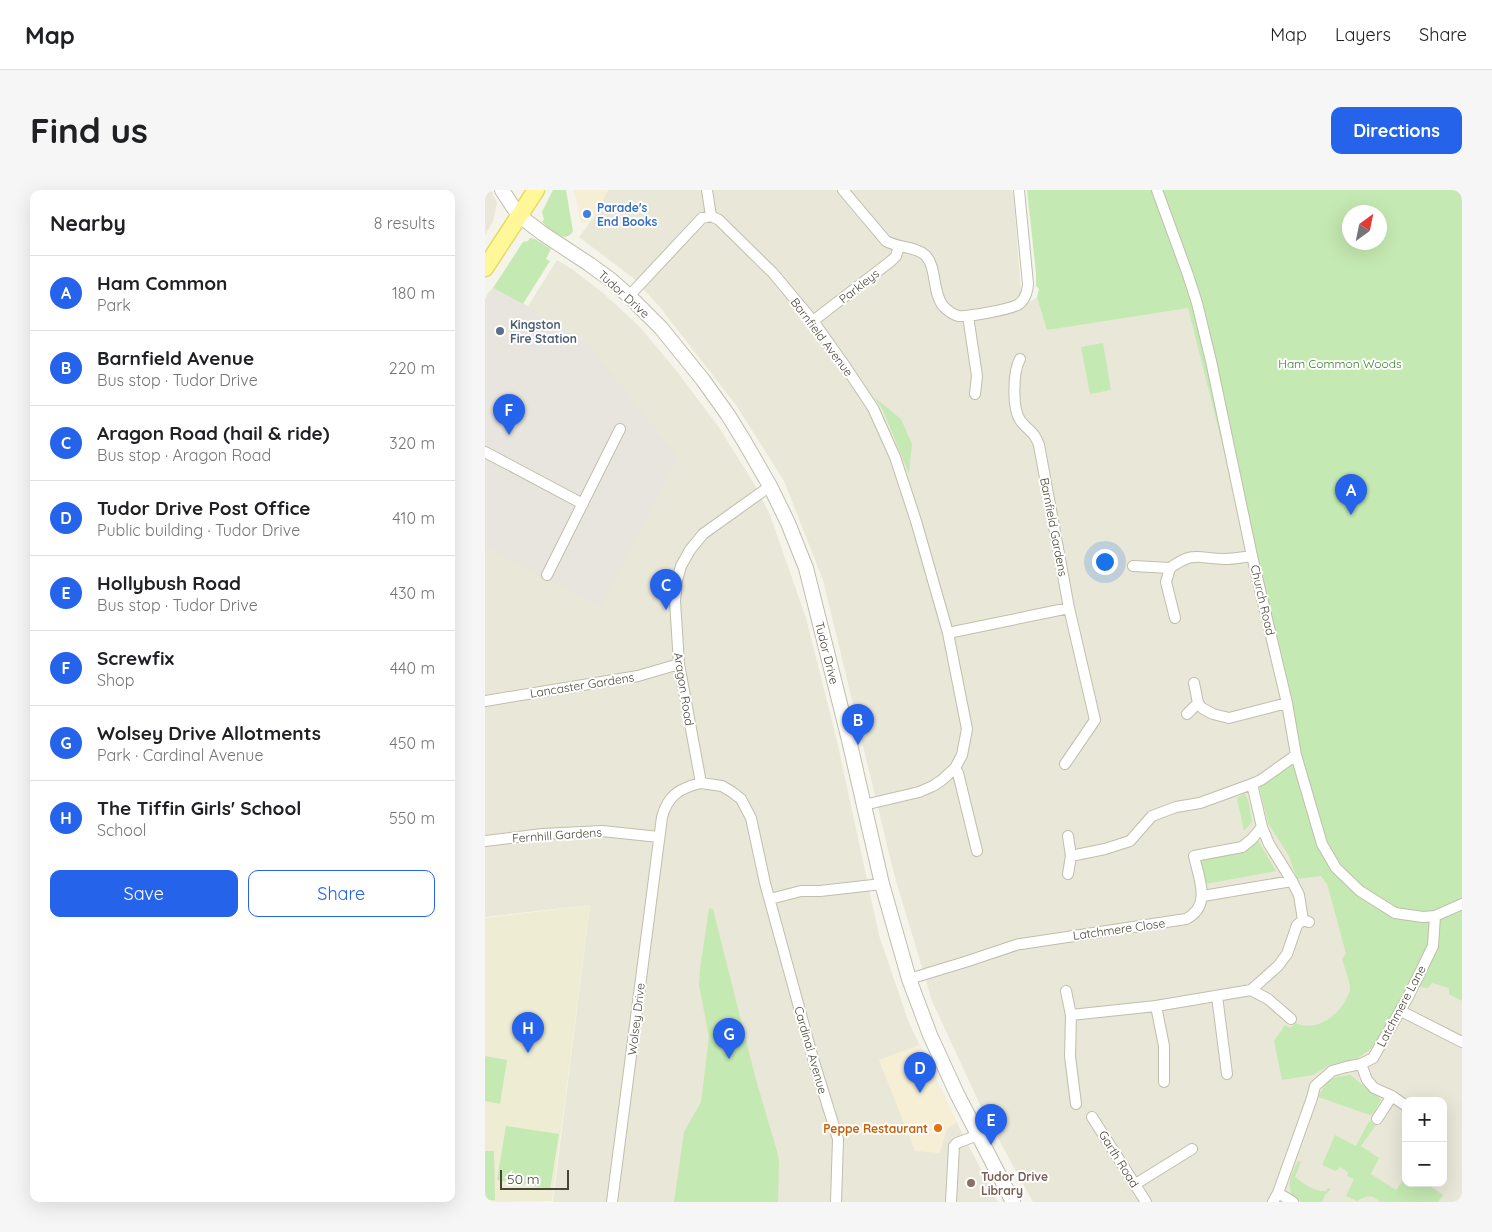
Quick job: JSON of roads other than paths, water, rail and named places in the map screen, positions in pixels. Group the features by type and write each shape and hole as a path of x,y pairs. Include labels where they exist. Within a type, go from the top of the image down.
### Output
{"main road":[{"path":"485,268 536,190"}],"street":[{"name":"Tudor Drive","path":"502,190 507,200 519,214 537,229 604,274 661,328 703,380 744,441 770,486 788,523 805,568 849,740 882,884 909,979 932,1040 1013,1202"},
{"path":"629,296 702,218 711,216 707,190"},
{"path":"843,190 886,241 921,252 927,257 937,294 943,305 953,314 959,316 1005,309 1019,304 1028,289 1019,190"},
{"name":"Church Road","path":"1157,190 1197,303 1252,556 1287,703 1296,755 1322,844 1336,868 1360,891 1395,913 1435,916 1462,904"},
{"name":"Barnfield Avenue","path":"711,216 719,220 773,273 813,322 873,408 895,457 916,521 948,634 967,729 962,755 955,768 933,786 919,792 864,805"},
{"name":"Parkleys","path":"813,322 891,261 896,256 899,246"},
{"path":"968,316 977,376 975,394"},
{"name":"Barnfield Gardens","path":"1020,358 1017,364 1015,395 1017,415 1034,435 1039,445 1069,608 1095,720 1065,764"},
{"path":"547,575 620,429"},
{"path":"485,452 583,504"},
{"name":"Aragon Road","path":"701,783 679,664 675,601 681,566 690,550 703,534 770,486"},
{"path":"1133,566 1169,568 1180,560 1193,556 1225,559 1252,556"},
{"path":"1169,568 1166,582 1175,618"},
{"path":"948,634 1069,608"},
{"name":"Lancaster Gardens","path":"485,701 638,676 679,664"},
{"path":"1193,683 1198,703 1202,708 1213,714 1229,718 1287,703"},
{"path":"1187,714 1198,703"},
{"path":"1071,856 1105,849 1130,841 1152,816 1176,807 1201,803 1252,784 1261,780 1296,755"},
{"path":"955,768 958,773 977,852"},
{"path":"659,837 662,817 669,800 682,789 701,783 712,783 727,789 741,799 747,808 770,899 801,891 820,891 882,884"},
{"path":"1071,1015 1157,1006 1251,990 1278,966 1287,954 1297,925 1306,921 1299,895 1269,844 1262,827 1252,784"},
{"path":"1262,827 1242,847 1195,856 1203,896 1292,881"},
{"name":"Fernhill Gardens","path":"485,842 542,834 602,831 659,837"},
{"path":"1068,836 1071,856 1068,874"},
{"name":"Wolsey Drive","path":"612,1202 659,837"},
{"name":"Latchmere Close","path":"909,979 1020,944 1186,919 1196,913 1201,906 1203,896"},
{"name":"Cardinal Avenue","path":"770,899 814,1062 838,1139 836,1202"},
{"name":"Latchmere Lane","path":"1276,1198 1315,1086 1332,1071 1361,1064 1373,1058 1401,1012 1433,946 1435,916"},
{"path":"1251,990 1268,999 1291,1019"},
{"path":"1066,992 1071,1015 1070,1056 1076,1104"},
{"path":"1217,996 1227,1074"},
{"path":"1157,1006 1165,1046 1164,1082"},
{"path":"1401,1012 1462,1042"},
{"path":"1361,1064 1367,1080 1374,1088 1392,1096 1402,1103"},
{"path":"1377,1119 1392,1096"},
{"name":"Garth Road","path":"1092,1117 1146,1202"},
{"path":"951,1202 955,1146 957,1143 978,1135"},
{"path":"1134,1185 1192,1149"},
{"path":"1276,1198 1293,1202"}],"place":[{"name":"Parade's End Books","path":"587,214"},
{"name":"Kingston Fire Station","path":"500,331"},
{"name":"Screwfix","path":"509,435"},
{"name":"Ham Common","path":"1351,515"},
{"name":"Aragon Road (hail & ride)","path":"666,610"},
{"name":"Barnfield Avenue","path":"858,745"},
{"name":"The Tiffin Girls' School","path":"528,1053"},
{"name":"Wolsey Drive Allotments","path":"729,1059"},
{"name":"Tudor Drive Post Office","path":"920,1093"},
{"name":"Peppe Restaurant","path":"938,1128"},
{"name":"Hollybush Road","path":"991,1145"},
{"name":"Tudor Drive Library","path":"971,1183"}],"park label":[{"name":"Ham Common Woods","path":"1340,363"}]}
